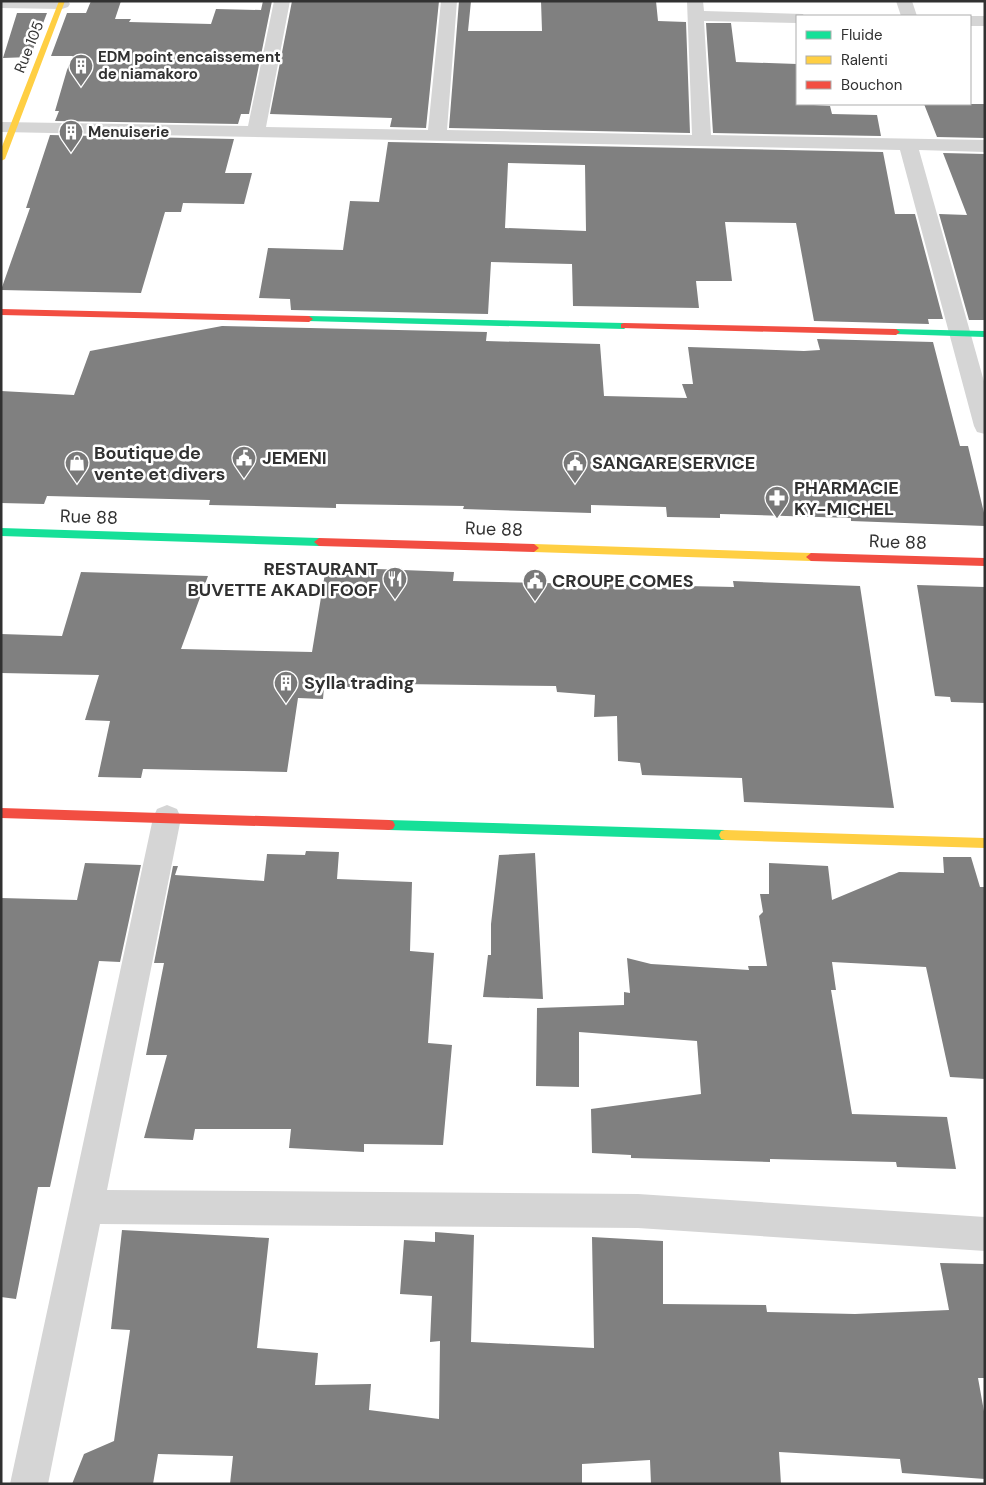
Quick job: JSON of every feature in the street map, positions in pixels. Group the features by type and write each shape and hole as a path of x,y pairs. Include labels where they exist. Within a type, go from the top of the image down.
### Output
{"street":[{"path":"256,132 282,1"},
{"path":"437,135 449,1"},
{"path":"904,1 909,15"},
{"path":"1,3 62,3"},
{"name":"Rue 105","path":"1,159 7,127 62,3"},
{"path":"702,140 696,9 796,18"},
{"path":"971,21 985,21"},
{"path":"7,127 985,146"},
{"path":"908,144 985,426"},
{"path":"1,312 985,334"},
{"name":"Rue 88","path":"1,532 985,562"},
{"path":"1,813 985,843"},
{"path":"29,1484 167,818"},
{"path":"87,1207 638,1212 985,1234"}],"building":[{"path":"91,1 121,1 115,19 131,19 129,22 211,24 216,9 261,10 263,1 272,1 249,114 241,114 238,124 55,121 59,111 55,111 73,56 51,56 67,13 86,13"},
{"path":"292,1 439,1 426,128 390,127 392,118 270,114"},
{"path":"459,1 471,1 468,31 542,31 541,1 656,1 658,21 686,22 690,133 449,128"},
{"path":"17,13 47,13 30,57 3,58"},
{"path":"706,23 731,23 736,62 796,64 796,105 830,106 832,114 877,115 881,136 713,133"},
{"path":"985,104 985,138 937,137 924,105"},
{"path":"50,135 234,139 225,173 252,173 244,204 183,203 181,212 165,212 141,293 1,290 30,208 26,208"},
{"path":"388,142 883,152 895,214 915,214 943,319 928,319 929,324 814,321 796,223 725,222 732,281 696,281 699,308 573,306 572,264 491,262 488,314 291,310 290,299 259,298 268,248 343,250 350,201 379,202","holes":["508,163 585,165 586,231 505,228"]},
{"path":"943,153 985,154 985,320 969,320 939,214 967,215"},
{"path":"222,326 487,332 486,341 600,344 604,396 687,398 682,384 693,384 688,347 804,351 820,350 817,339 933,342 960,446 968,446 985,517 985,526 851,521 851,518 720,514 720,518 667,517 666,507 591,505 591,513 463,509 464,506 336,504 336,508 209,505 210,500 47,496 44,504 1,503 1,391 74,395 90,351"},
{"path":"326,567 454,572 453,581 734,587 733,581 860,586 894,808 744,802 742,778 642,775 640,763 618,761 617,716 594,717 595,695 557,692 556,686 401,684 372,687 324,687 323,699 298,698 287,772 143,769 141,778 98,777 110,721 85,720 99,675 1,673 1,634 62,636 81,572 208,576 181,649 312,652"},
{"path":"917,585 985,587 985,703 951,702 950,697 935,696"},
{"path":"306,851 339,852 337,879 412,882 410,951 434,953 428,1043 452,1045 443,1145 364,1144 364,1152 289,1148 291,1129 195,1129 193,1140 144,1138 167,1055 146,1055 164,963 154,963 173,866 178,866 175,875 264,881 267,854 305,855"},
{"path":"535,853 543,999 483,997 488,955 491,955 491,924 499,855"},
{"path":"943,857 971,857 980,887 985,887 985,1079 950,1077 926,967 832,962 836,990 831,990 852,1114 947,1117 956,1169 897,1167 896,1162 770,1159 770,1162 631,1158 631,1155 592,1153 591,1109 701,1094 697,1041 579,1032 579,1087 536,1086 537,1008 624,1005 624,992 630,993 627,958 651,964 749,970 748,966 767,966 759,916 763,912 760,894 769,894 769,863 828,866 832,900 899,872 944,873"},
{"path":"85,863 141,865 120,962 99,961 50,1187 38,1187 16,1299 1,1297 1,898 77,900"},
{"path":"122,1230 269,1238 257,1348 318,1353 315,1385 371,1384 369,1410 439,1419 440,1341 430,1342 432,1296 400,1294 404,1240 435,1242 435,1232 474,1235 471,1342 594,1348 592,1237 663,1241 663,1304 766,1305 767,1312 855,1314 949,1310 940,1263 985,1264 985,1378 978,1378 985,1417 985,1479 902,1473 900,1459 779,1452 781,1484 651,1484 650,1460 582,1464 582,1484 230,1484 233,1456 158,1454 153,1484 72,1484 84,1454 114,1441 130,1330 111,1329"}],"traffic: fast":[{"path":"309,319 624,326"},
{"path":"896,332 985,334"},
{"path":"1,532 319,542"},
{"path":"389,825 725,835"}],"traffic: slow":[{"path":"1,159 62,1"},
{"path":"534,548 811,557"},
{"path":"725,835 985,843"}],"traffic: jam":[{"path":"1,312 309,319"},
{"path":"624,326 896,332"},
{"path":"319,542 534,548"},
{"path":"811,557 985,562"},
{"path":"1,813 389,825"}],"place":[{"name":"EDM point encaissement de niamakoro","path":"81,87"},
{"name":"Menuiserie","path":"71,153"},
{"name":"JEMENI","path":"244,479"},
{"name":"Boutique de vente et divers","path":"77,484"},
{"name":"SANGARE SERVICE","path":"575,484"},
{"name":"PHARMACIE KY-MICHEL","path":"777,519"},
{"name":"RESTAURANT BUVETTE AKADI FOOF","path":"395,600"},
{"name":"CROUPE COMES","path":"535,602"},
{"name":"Sylla trading","path":"286,704"}]}
